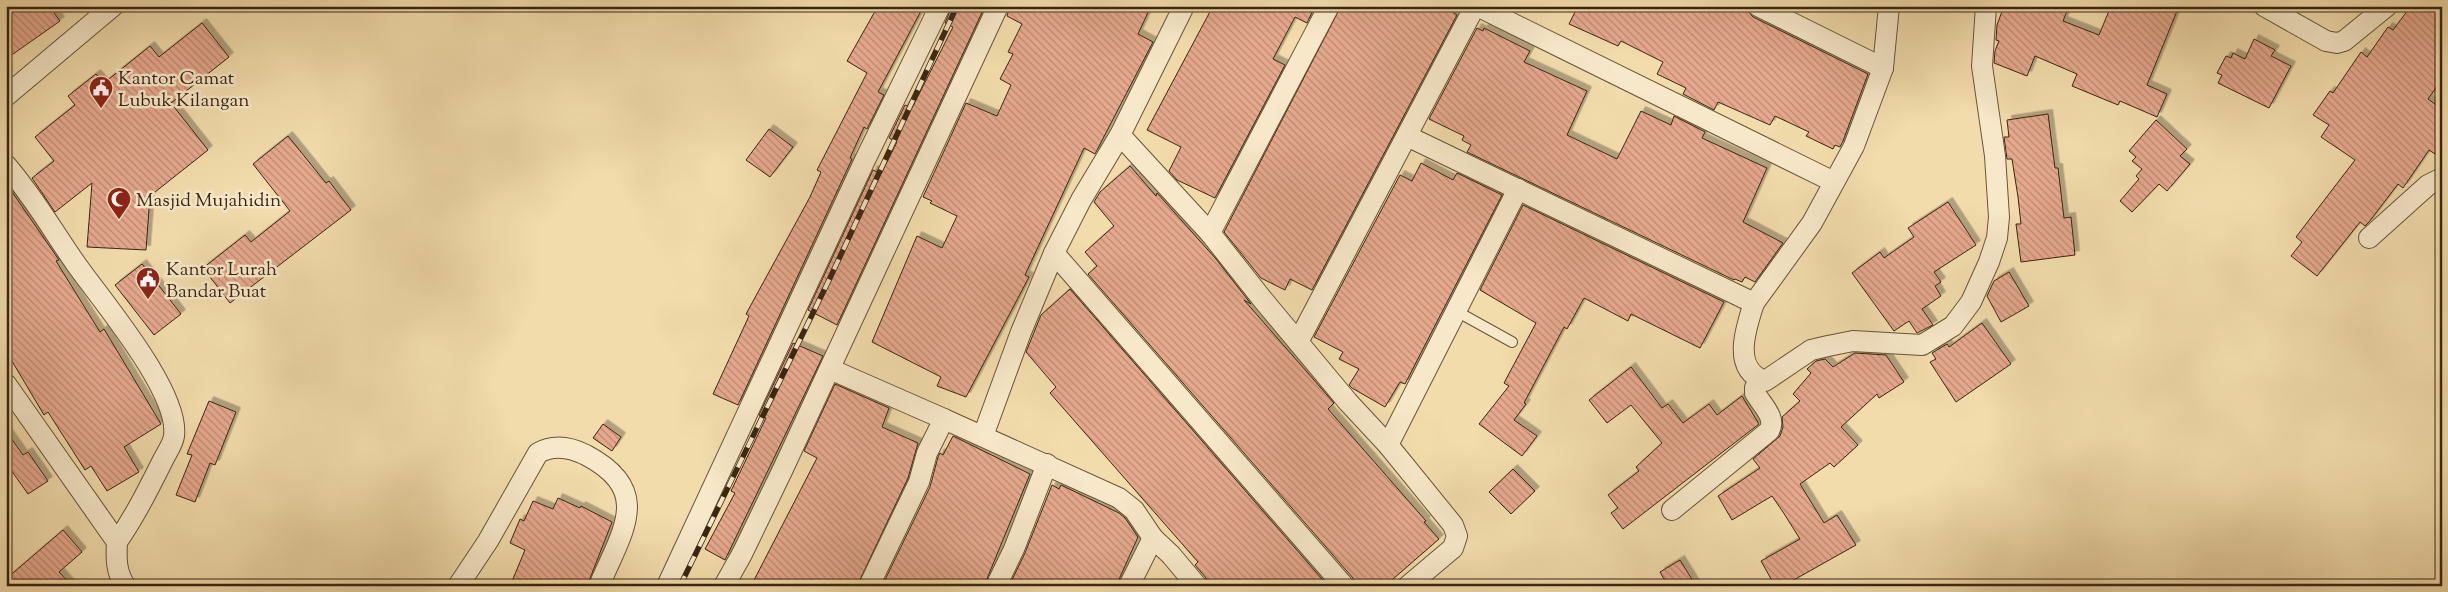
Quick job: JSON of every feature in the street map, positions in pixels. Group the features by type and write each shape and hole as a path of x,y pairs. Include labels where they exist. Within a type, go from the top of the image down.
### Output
{"street":[{"path":"6,96 113,6"},
{"path":"666,586 865,160 940,6"},
{"path":"724,586 742,554 830,369 998,6"},
{"path":"983,436 1021,332 1054,253 1080,200 1120,135 1184,6"},
{"path":"1210,234 1329,6"},
{"path":"1298,342 1476,6 1834,182"},
{"path":"1758,6 1882,68"},
{"path":"1889,6 1882,68 1871,105 1854,146 1812,223 1754,303 1745,332 1744,351 1745,362 1759,379 1765,381 1772,378 1810,350 1828,346 1853,341 1922,344 1953,326 1971,302 1989,262 1997,238 1999,216 1995,156 1982,66 1986,6"},
{"path":"2264,6 2326,41 2337,43 2344,41 2387,6"},
{"path":"1120,135 1210,234 1348,402 1388,445 1457,531 1453,548 1408,586"},
{"path":"1407,136 1754,303"},
{"path":"6,165 27,189 132,342 154,376 169,405 175,422 174,438 140,506 116,542 118,574 125,586"},
{"path":"2369,238 2428,185 2442,178"},
{"path":"1388,445 1518,189"},
{"path":"1054,253 1344,586"},
{"path":"830,369 1047,464 1119,498 1134,510 1153,538 1172,555 1197,586"},
{"path":"1672,510 1769,432 1772,426 1771,419 1755,393 1759,379"},
{"path":"6,384 116,542"},
{"path":"869,586 919,482 928,453 944,419"},
{"path":"458,586 488,541 538,453 546,448 562,447 576,450 600,463 621,483 627,497 625,524 599,586"},
{"path":"996,586 1014,548 1047,464"},
{"path":"1129,586 1153,538"}],"lane":[{"path":"1456,311 1512,342"}],"building":[{"path":"6,6 49,6 60,21 6,59"},
{"path":"878,6 927,6 924,12 921,11 878,92 884,95 867,129 864,127 850,158 852,159 738,405 713,394 749,316 746,314 810,197 821,172 817,170 867,73 847,61"},
{"path":"952,6 985,6 837,325 808,310 873,170 881,174 897,142 889,138 905,105 912,108 953,27 945,23"},
{"path":"1010,6 1151,6 1138,34 1153,42 1095,154 1084,148 1025,275 1029,277 966,397 937,386 941,377 872,342 917,236 942,248 957,216 930,203 932,201 923,197 966,103 997,116 1011,85 1000,79 1013,54 1008,52 1022,24 1007,16"},
{"path":"1213,6 1315,6 1307,23 1295,17 1273,59 1285,65 1215,198 1177,180 1169,171 1181,147 1147,130"},
{"path":"1341,6 1444,6 1457,15 1312,290 1290,279 1285,290 1261,278 1224,232"},
{"path":"1578,6 1740,6 1753,17 1868,74 1843,141 1840,147 1835,145 1833,149 1806,136 1809,132 1775,116 1770,125 1718,102 1714,110 1683,94 1686,88 1657,74 1663,62 1621,41 1618,46 1569,24"},
{"path":"2004,6 2069,6 2063,21 2099,35 2111,6 2179,6 2147,85 2167,94 2157,117 2120,101 2118,105 2072,86 2077,74 2035,56 2027,76 1994,63 1995,51 1999,41 1996,40 1997,25"},
{"path":"2411,6 2442,6 2442,79 2428,99 2442,109 2442,144 2435,154 2429,150 2403,188 2398,184 2365,226 2360,222 2317,276 2291,256 2302,242 2296,237 2355,160 2321,137 2329,125 2313,115 2330,91 2333,93 2361,52 2367,57 2388,27 2393,30"},
{"path":"202,23 229,57 171,103 208,150 150,196 146,250 87,247 92,183 55,212 32,178 54,161 35,137 75,105 68,96 96,74 104,83 150,46 159,57"},
{"path":"1477,28 1483,31 1484,28 1530,51 1524,62 1587,91 1567,135 1617,159 1641,111 1671,125 1674,116 1705,132 1702,138 1767,168 1743,222 1783,243 1755,282 1745,277 1742,282 1734,280 1467,152 1471,145 1462,140 1464,136 1429,119"},
{"path":"2254,39 2275,50 2271,56 2291,66 2269,108 2218,83 2222,75 2217,73 2226,56 2231,58 2233,53 2245,59"},
{"path":"2048,114 2055,168 2058,168 2064,218 2071,217 2075,255 2021,262 2016,224 2021,224 2018,197 2012,159 2007,159 2004,137 2009,137 2007,120"},
{"path":"2156,120 2187,149 2180,156 2190,164 2167,191 2159,184 2132,212 2120,201 2139,179 2136,176 2142,169 2132,161 2136,157 2129,151"},
{"path":"769,129 793,147 770,177 746,160"},
{"path":"288,136 326,183 329,181 351,210 230,303 203,268 245,235 251,242 290,211 253,164"},
{"path":"1421,163 1453,180 1457,173 1502,195 1405,384 1400,382 1385,407 1349,385 1359,369 1339,359 1343,352 1314,337 1400,175 1412,181"},
{"path":"1130,166 1216,259 1251,304 1244,300 1334,403 1328,409 1426,521 1424,522 1439,539 1385,586 1356,586 1353,578 1088,274 1097,266 1085,252 1114,226 1094,202 1100,192"},
{"path":"12,192 59,260 56,261 100,332 104,329 161,424 124,447 139,472 107,491 91,466 85,470 48,412 44,415 6,351 6,195"},
{"path":"1948,202 1976,245 1934,272 1941,282 1935,286 1941,296 1922,309 1933,325 1917,333 1909,321 1894,331 1852,273 1880,252 1884,258 1914,237 1908,228"},
{"path":"1523,205 1724,302 1700,348 1631,314 1628,321 1584,298 1567,329 1564,327 1524,403 1526,404 1514,420 1537,436 1522,456 1479,424 1509,386 1504,383 1536,323 1480,290"},
{"name":"Kantor Lurah Bandar Buat","path":"142,264 181,314 154,335 115,285"},
{"path":"2009,272 2029,306 2001,322 1987,296 1994,281"},
{"path":"1070,289 1328,586 1209,585 1206,578 1195,565 1198,562 1050,393 1056,387 1026,352 1041,315"},
{"path":"1982,323 2011,364 1956,402 1930,362 1936,359 1932,353 1947,344 1949,347"},
{"path":"793,343 823,356 725,560 705,549 735,493 731,491 766,418 759,415"},
{"path":"1855,353 1886,355 1904,382 1879,398 1877,394 1841,427 1858,445 1834,467 1830,463 1800,484 1824,523 1837,515 1856,545 1783,586 1775,586 1761,561 1800,539 1783,512 1772,496 1732,520 1718,496 1760,468 1753,459 1780,436 1783,427 1782,417 1800,401 1793,394 1811,373 1807,369 1816,361 1825,359 1833,367"},
{"path":"1631,367 1662,408 1668,404 1683,423 1709,404 1717,415 1742,396 1759,424 1623,529 1611,513 1618,508 1608,495 1639,471 1636,467 1662,443 1631,405 1607,423 1589,400"},
{"path":"835,384 889,408 882,427 918,443 908,478 857,586 751,586 817,458 804,451"},
{"path":"209,401 236,412 215,465 210,463 195,502 176,495 192,455 187,454"},
{"path":"603,424 621,437 612,451 593,438"},
{"path":"6,431 23,455 28,452 48,481 28,494 6,463"},
{"path":"953,436 1030,474 984,586 882,586 930,487 938,457 940,453 943,455"},
{"path":"1513,469 1535,491 1511,514 1489,492"},
{"path":"1052,485 1059,489 1061,485 1119,513 1125,518 1138,537 1116,586 1009,586 1025,553"},
{"path":"558,498 580,508 581,506 612,522 587,586 510,586 525,550 510,543 520,519 524,521 533,501 553,509"},
{"path":"63,530 82,552 59,572 72,586 6,586 6,579"},
{"path":"1680,560 1696,586 1668,586 1660,572"}],"railway":[{"path":"680,586 830,278 957,6"}],"place":[{"name":"Kantor Camat Lubuk Kilangan","path":"101,109"},
{"name":"Masjid Mujahidin","path":"119,220"},
{"name":"Kantor Lurah Bandar Buat","path":"148,300"}]}
